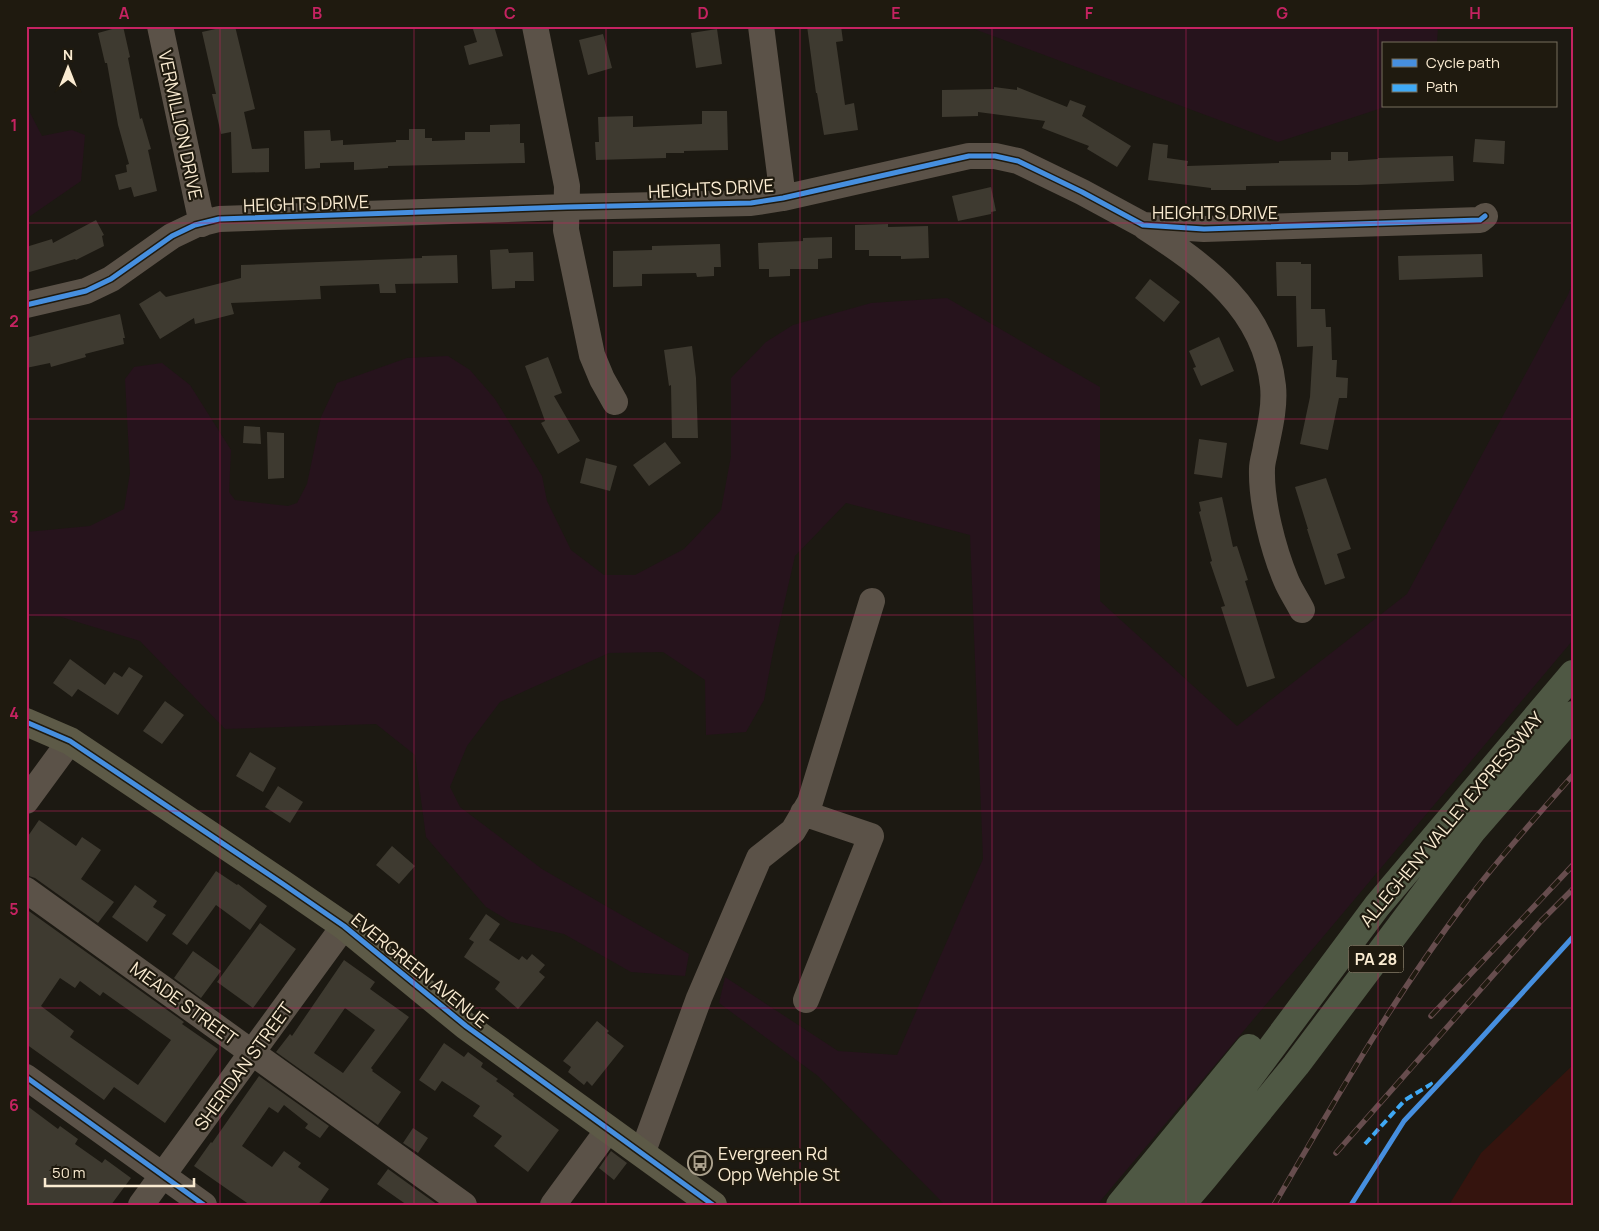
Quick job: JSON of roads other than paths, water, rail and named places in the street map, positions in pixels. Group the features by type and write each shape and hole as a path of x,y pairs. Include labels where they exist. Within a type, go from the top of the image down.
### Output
{"highway":[{"name":"ALLEGHENY VALLEY EXPRESSWAY","path":"1149,1205 1214,1125 1377,906 1573,674"},
{"name":"ALLEGHENY VALLEY EXPRESSWAY","path":"1181,1205 1296,1065 1472,831 1573,715"},
{"path":"1120,1205 1298,987 1377,906"}],"main road":[{"name":"EVERGREEN AVENUE","path":"26,722 70,742 344,926 466,1026 712,1205"}],"street":[{"name":"VERMILLION DRIVE","path":"160,26 202,224"},
{"path":"535,26 568,186 566,230 592,355 602,379 615,402"},
{"path":"761,26 783,198"},
{"name":"HEIGHTS DRIVE","path":"26,305 86,291 112,279 172,236 219,219 567,207 751,203 783,198 969,156 995,156 1018,161 1082,192 1143,225 1214,229 1480,220 1485,216"},
{"path":"1143,225 1183,251 1211,274 1235,298 1252,321 1265,350 1273,386 1272,418 1262,468 1264,494 1272,540 1286,580 1302,610"},
{"path":"642,1154 699,998 759,858 792,831 810,802 872,601"},
{"path":"26,801 70,742"},
{"path":"803,813 871,836 806,1000"},
{"name":"MEADE STREET","path":"26,890 464,1205"},
{"name":"SHERIDAN STREET","path":"141,1205 344,926"},
{"path":"26,1077 204,1205"},
{"path":"553,1205 608,1130"}],"railway":[{"path":"1274,1205 1365,1051 1413,976 1491,870 1573,775"},
{"path":"1431,1016 1573,865"},
{"path":"1336,1153 1541,921 1573,889"}],"place":[{"name":"Evergreen Rd Opp Wehple St","path":"700,1163"}]}
